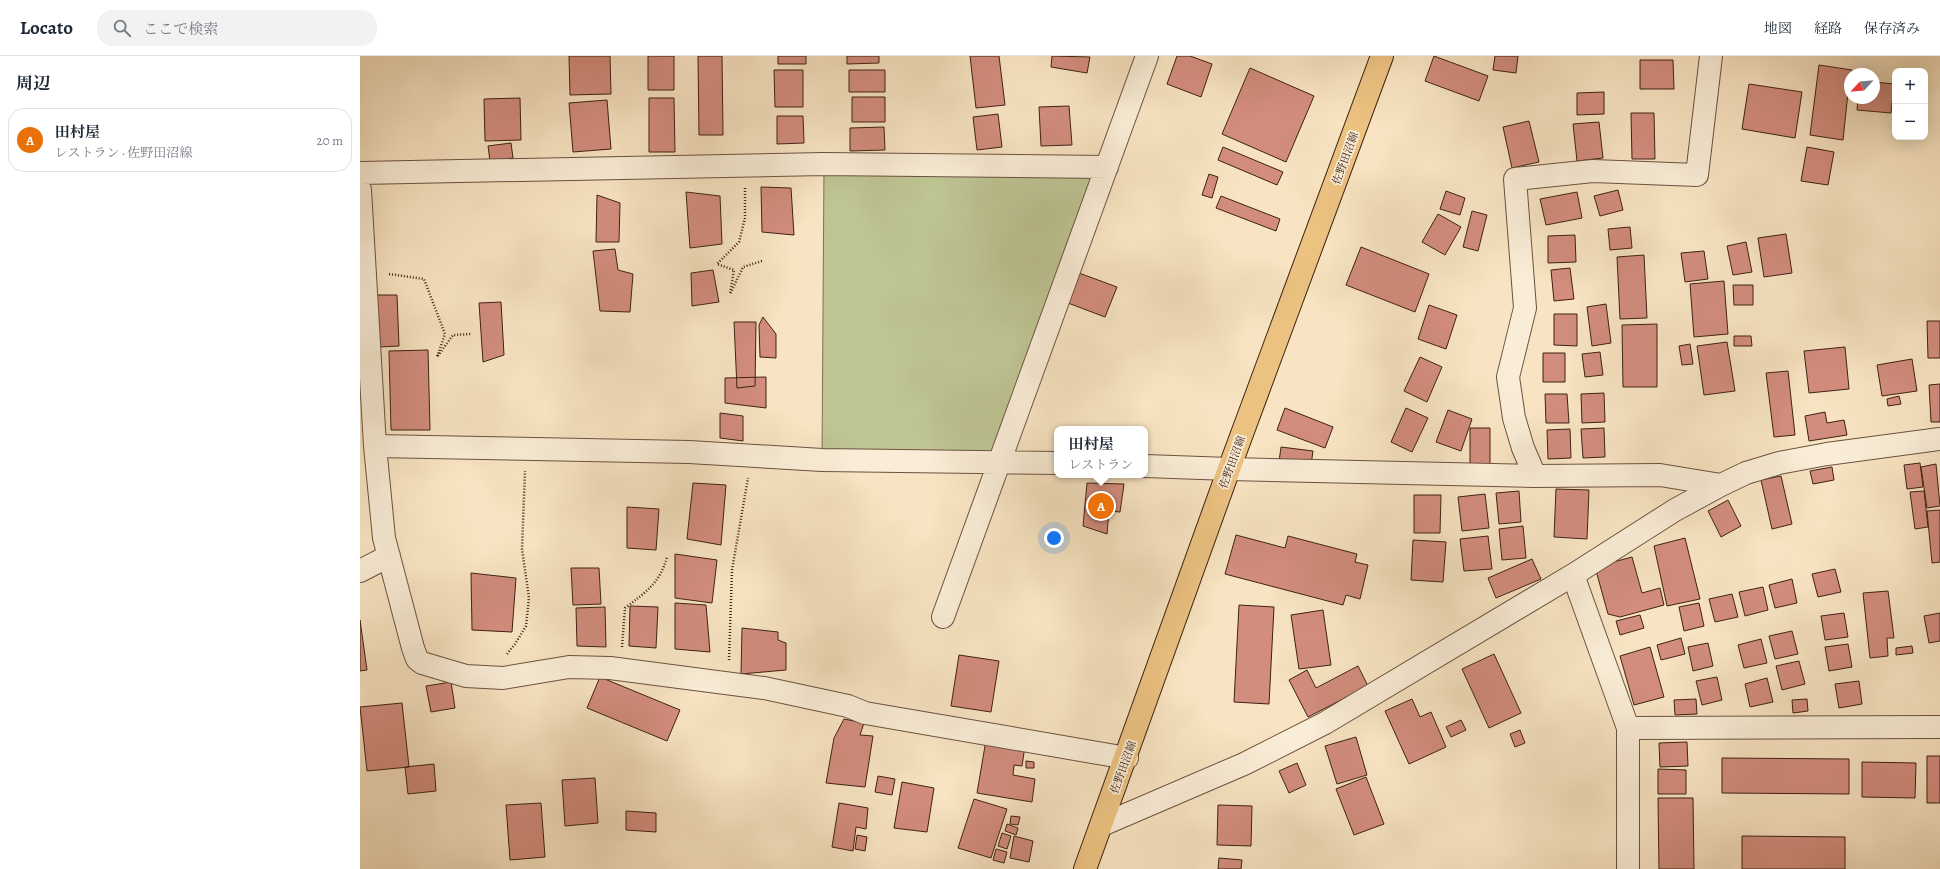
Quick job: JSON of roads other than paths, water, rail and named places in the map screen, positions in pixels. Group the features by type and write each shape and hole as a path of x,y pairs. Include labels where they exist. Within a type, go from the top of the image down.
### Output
{"main road":[{"name":"佐野田沼線","path":"1085,869 1127,758 1229,469 1382,56"}],"street":[{"path":"943,616 1147,56"},
{"path":"1535,476 1523,448 1514,418 1508,377 1525,308 1515,179 1593,171 1697,175 1711,56"},
{"path":"360,174 824,164 1107,167"},
{"path":"360,190 375,446 384,538 413,648 417,659 422,663 466,676 503,678 569,666 621,669 764,688 848,706 865,714 1127,758"},
{"path":"1102,825 1244,764 1325,723 1573,575 1676,510 1746,473 1779,463 1827,454 1940,439"},
{"path":"375,446 689,452 822,460 1054,463"},
{"path":"1148,466 1535,476 1660,475 1721,485"},
{"path":"360,571 389,556"},
{"path":"1573,575 1628,728 1628,869"},
{"path":"1628,728 1940,727"}],"place":[{"name":"田村屋","path":"1101,506"}]}
